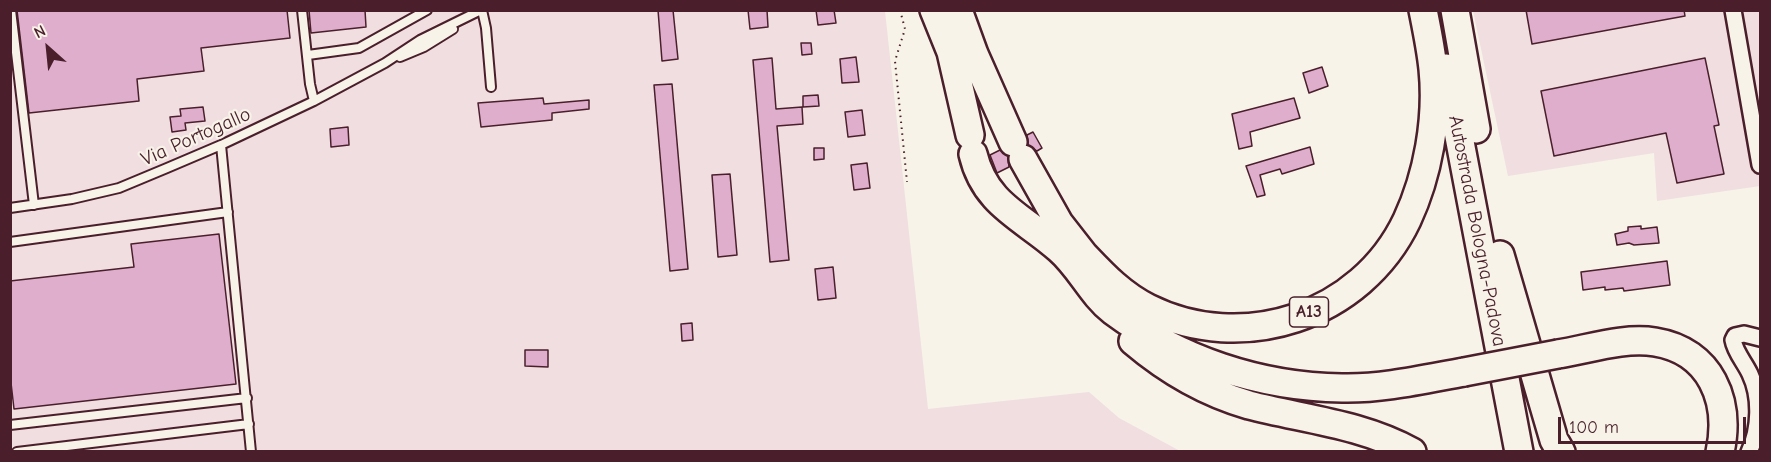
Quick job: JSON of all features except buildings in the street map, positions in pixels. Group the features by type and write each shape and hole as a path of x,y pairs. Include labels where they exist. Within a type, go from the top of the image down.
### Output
{"highway":[{"path":"934,10 951,52 971,145 977,169 982,178 999,203 1073,254 1128,321 1159,341 1229,371 1263,380 1302,386 1344,388 1399,383 1640,341 1655,342 1680,350 1695,359 1710,375 1719,393 1724,413 1724,432 1720,452"},
{"path":"958,10 974,54 1018,151 1059,223 1093,297 1126,336 1190,380 1247,404 1367,433 1398,444 1412,452"},
{"name":"A13","path":"1073,254 1134,301 1163,315 1210,327 1255,328 1287,321 1320,307 1348,291 1375,267 1393,244 1407,220 1422,179 1431,136 1434,92 1433,69 1423,10"},
{"name":"Autostrada Bologna-Padova","path":"1435,10 1519,452"},
{"name":"Autostrada Bologna-Padova","path":"1455,10 1537,452"},
{"path":"1500,255 1545,411 1554,440 1561,452"}],"street":[{"path":"1733,10 1761,165"},
{"path":"1749,452 1758,420 1755,390 1751,375 1733,344 1733,340 1735,336 1744,334 1761,338"}],"lane":[{"path":"11,10 34,205"},
{"path":"302,10 314,101"},
{"path":"308,55 359,48 427,10"},
{"path":"482,10 486,28 491,87"},
{"name":"Via Portogallo","path":"10,208 119,188 221,146 314,101 385,63 420,40 482,10"},
{"path":"221,146 251,452"},
{"path":"10,242 228,212"},
{"path":"10,425 247,398"},
{"path":"17,452 249,424"}],"path":[{"path":"900,10 905,29 895,61 907,182"}],"shaded area":[{"path":"10,11 885,11 928,409 1089,392 1119,418 1180,451 11,451"},
{"path":"1473,11 1760,11 1760,186 1657,201 1654,153 1508,176"}]}
